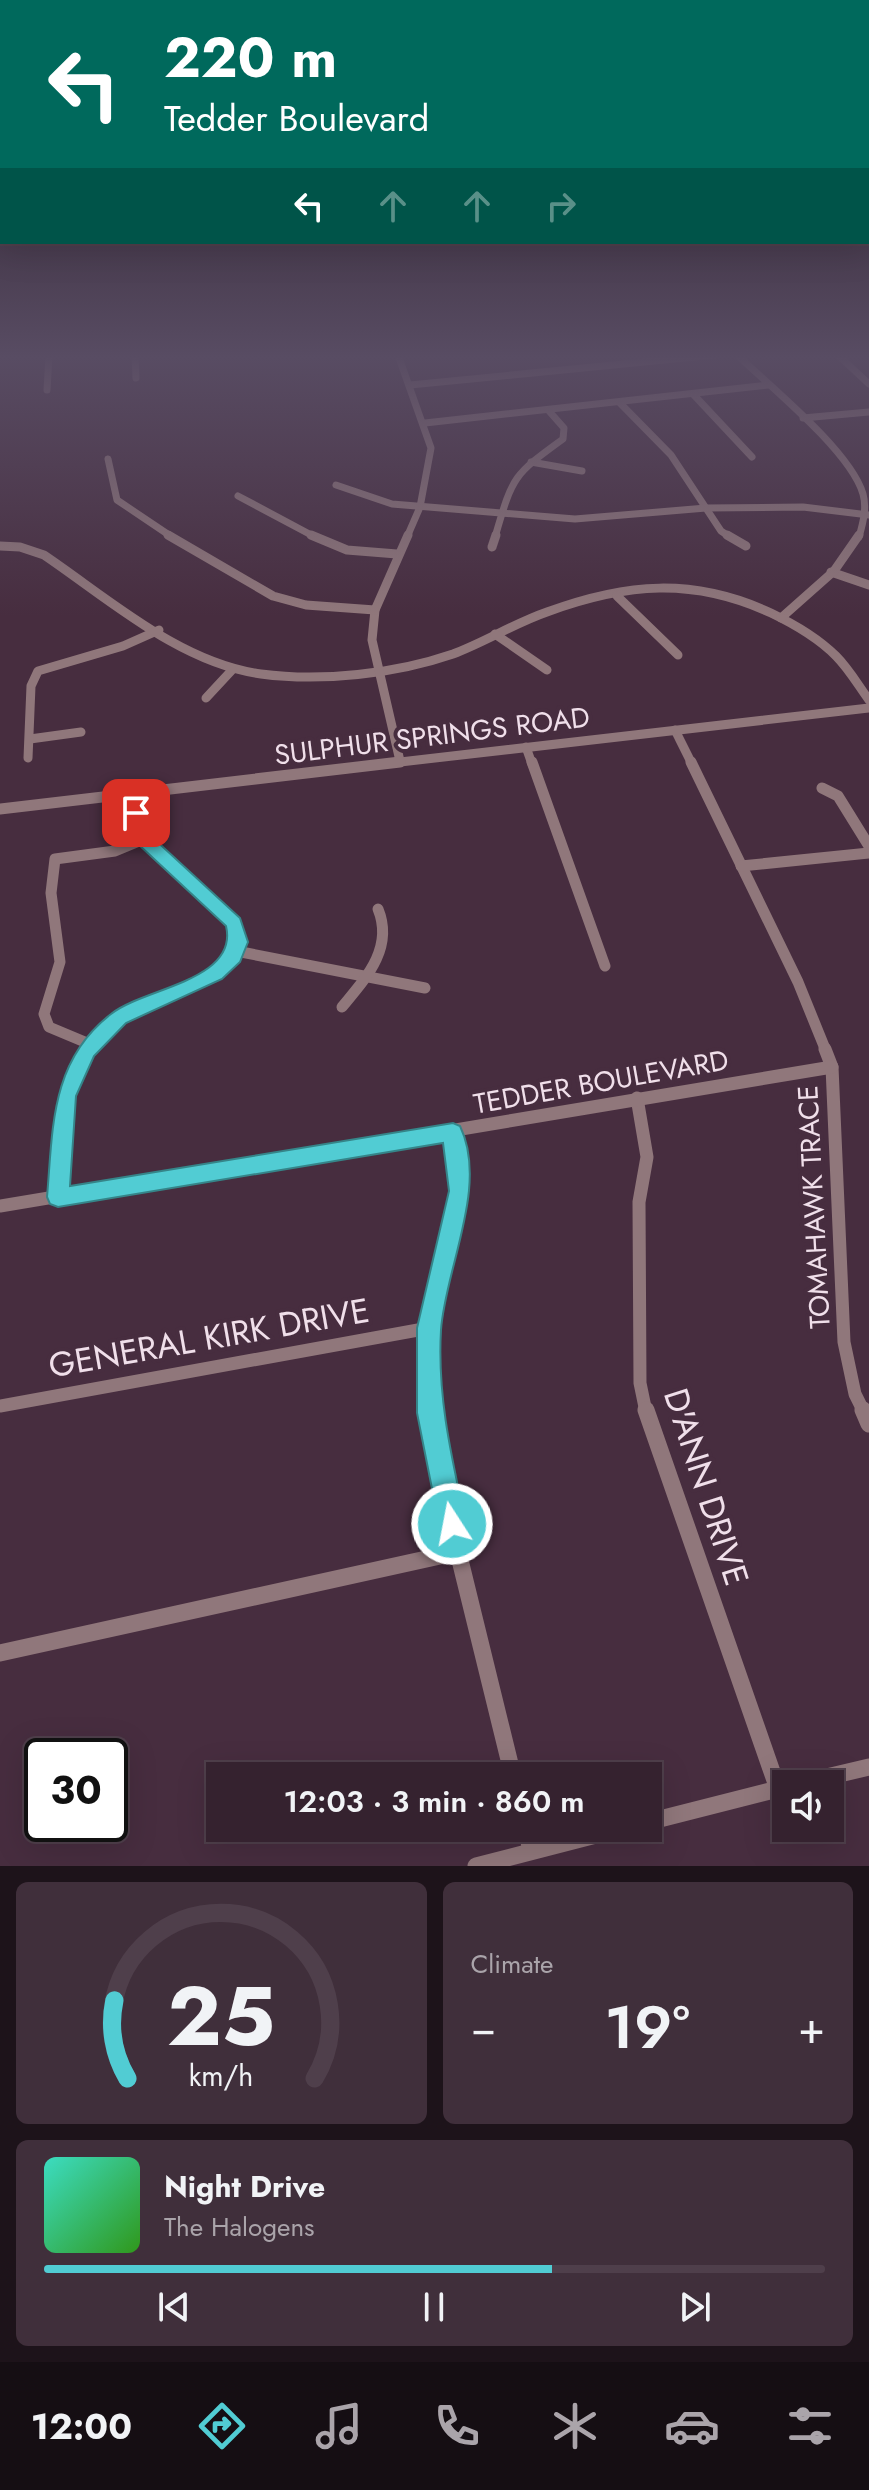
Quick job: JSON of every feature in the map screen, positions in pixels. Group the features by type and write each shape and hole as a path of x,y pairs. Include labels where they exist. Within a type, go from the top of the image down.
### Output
{"street":[{"path":"400,761 372,640 375,610 420,507 430,442"},
{"path":"492,547 509,488 519,471 559,442"},
{"path":"658,442 671,455 721,531 746,546"},
{"path":"738,442 752,457"},
{"path":"781,618 831,572 858,539 867,515 863,491 824,442"},
{"path":"108,459 117,500 133,514 273,596 306,605 375,610"},
{"path":"531,462 582,471"},
{"path":"336,485 378,501 420,507 575,519 662,509 706,508 803,507 867,515"},
{"path":"238,496 325,542 347,550 397,554"},
{"path":"0,546 20,547 44,555 202,658 232,670 300,676 377,669 441,657 546,612 666,586 706,590 781,618 835,655 869,700"},
{"path":"831,572 869,585"},
{"path":"617,596 678,655"},
{"path":"28,758 31,686 38,671 123,646 159,630"},
{"path":"495,634 547,670"},
{"path":"206,698 232,670"},
{"name":"SULPHUR SPRINGS ROAD","path":"0,809 869,708"},
{"name":"TOMAHAWK TRACE","path":"675,730 798,982 832,1067 844,1342 855,1394 869,1424"},
{"path":"30,739 81,732"},
{"path":"526,747 605,966"},
{"path":"822,788 838,796 869,846"},
{"path":"58,1197 66,1096 92,1045 119,1018 215,974 236,951 239,942 234,923 144,839 137,823 135,794"},
{"path":"92,1045 49,1027 44,1014 60,962 51,893 55,859 115,851 144,839"},
{"path":"741,866 869,853"},
{"path":"342,1007 366,978 386,934 378,909"},
{"path":"236,951 425,988"},
{"name":"TEDDER BOULEVARD","path":"0,1206 832,1067"},
{"name":"D'ANN DRIVE","path":"637,1098 647,1157 639,1202 640,1383 647,1416 775,1770"},
{"path":"453,1132 460,1191 429,1328 430,1413 458,1552 510,1762"},
{"name":"GENERAL KIRK DRIVE","path":"0,1406 429,1328"},
{"path":"0,1653 458,1552"},
{"path":"844,1773 869,1767"},
{"path":"662,1818 772,1791"},
{"path":"529,1842 531,1851"},
{"path":"476,1866 567,1842"}],"route":[{"path":"136,813 144,839 234,923 239,942 234,957 215,974 119,1018 86,1051 66,1096 58,1197 453,1132 460,1191 429,1328 430,1413 452,1524"}]}
